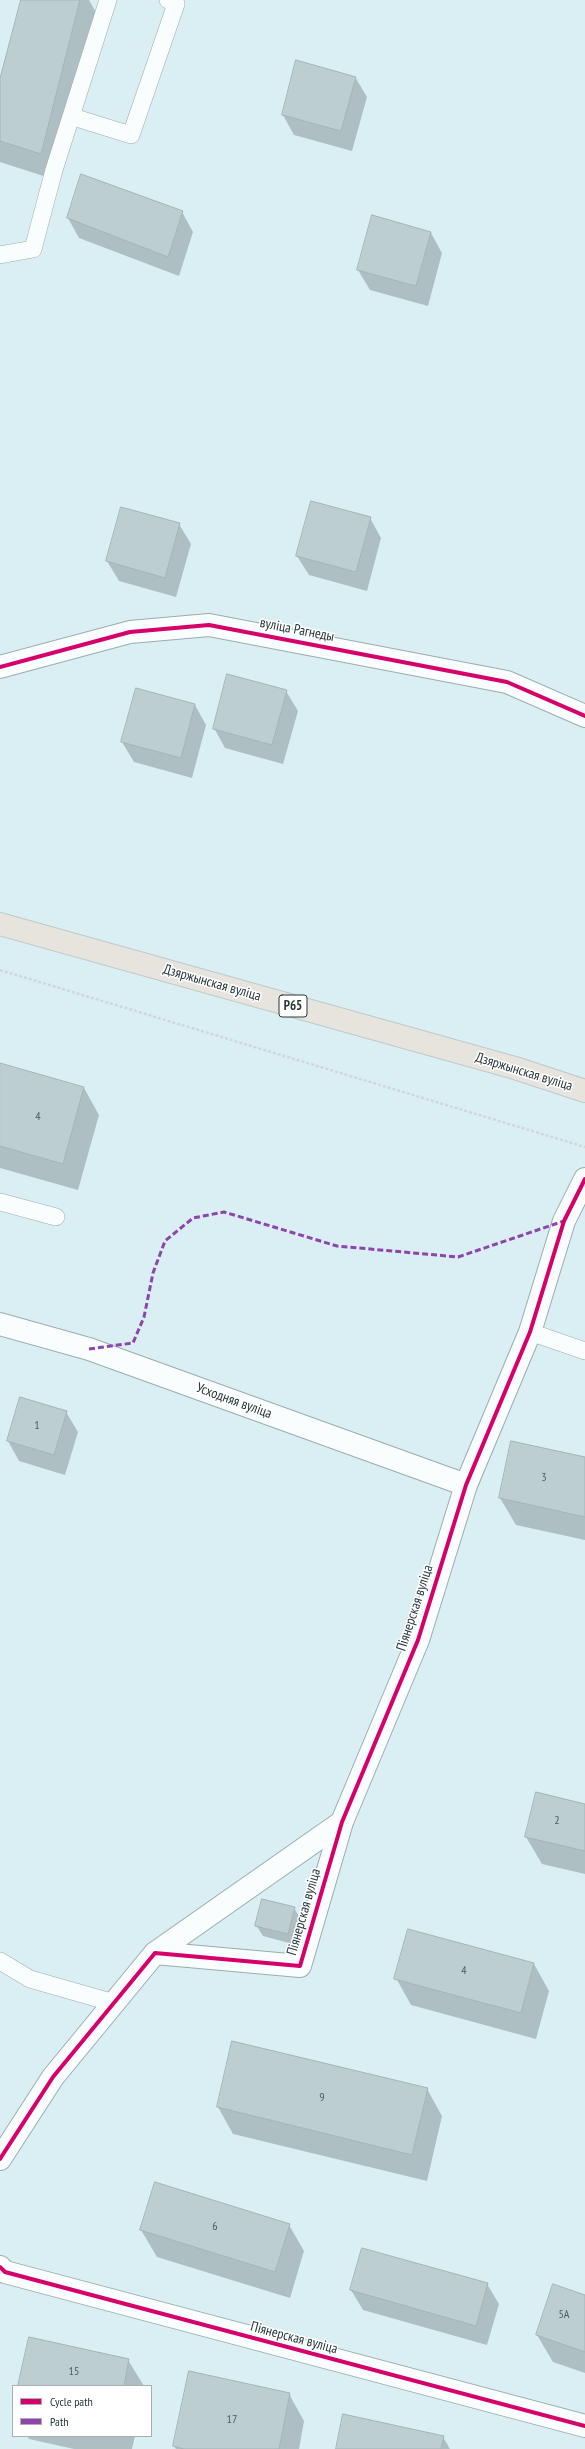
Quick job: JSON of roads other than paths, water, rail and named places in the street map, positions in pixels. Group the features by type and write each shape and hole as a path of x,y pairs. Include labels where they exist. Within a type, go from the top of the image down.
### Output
{"main road":[{"name":"Дзяржынская вуліца","path":"0,924 515,1068 585,1091"}],"street":[{"name":"вуліца Рагнеды","path":"0,667 130,632 209,624 507,682 585,716"},
{"name":"Піянерская вуліца","path":"155,1953 300,1966 342,1822 418,1640 466,1485 530,1332 564,1221 585,1179"},
{"name":"Усходняя вуліца","path":"0,1324 89,1349 466,1485"},
{"path":"0,2159 53,2077 155,1953 342,1822"},
{"name":"Піянерская вуліца","path":"0,2267 5,2272 585,2426"}],"lane":[{"path":"0,255 33,249 54,170 73,117 108,0"},
{"path":"73,117 131,135 176,4 168,0"},
{"path":"0,1202 56,1218"},
{"path":"530,1332 585,1351"},
{"path":"0,1961 30,1979 114,2003"}]}
